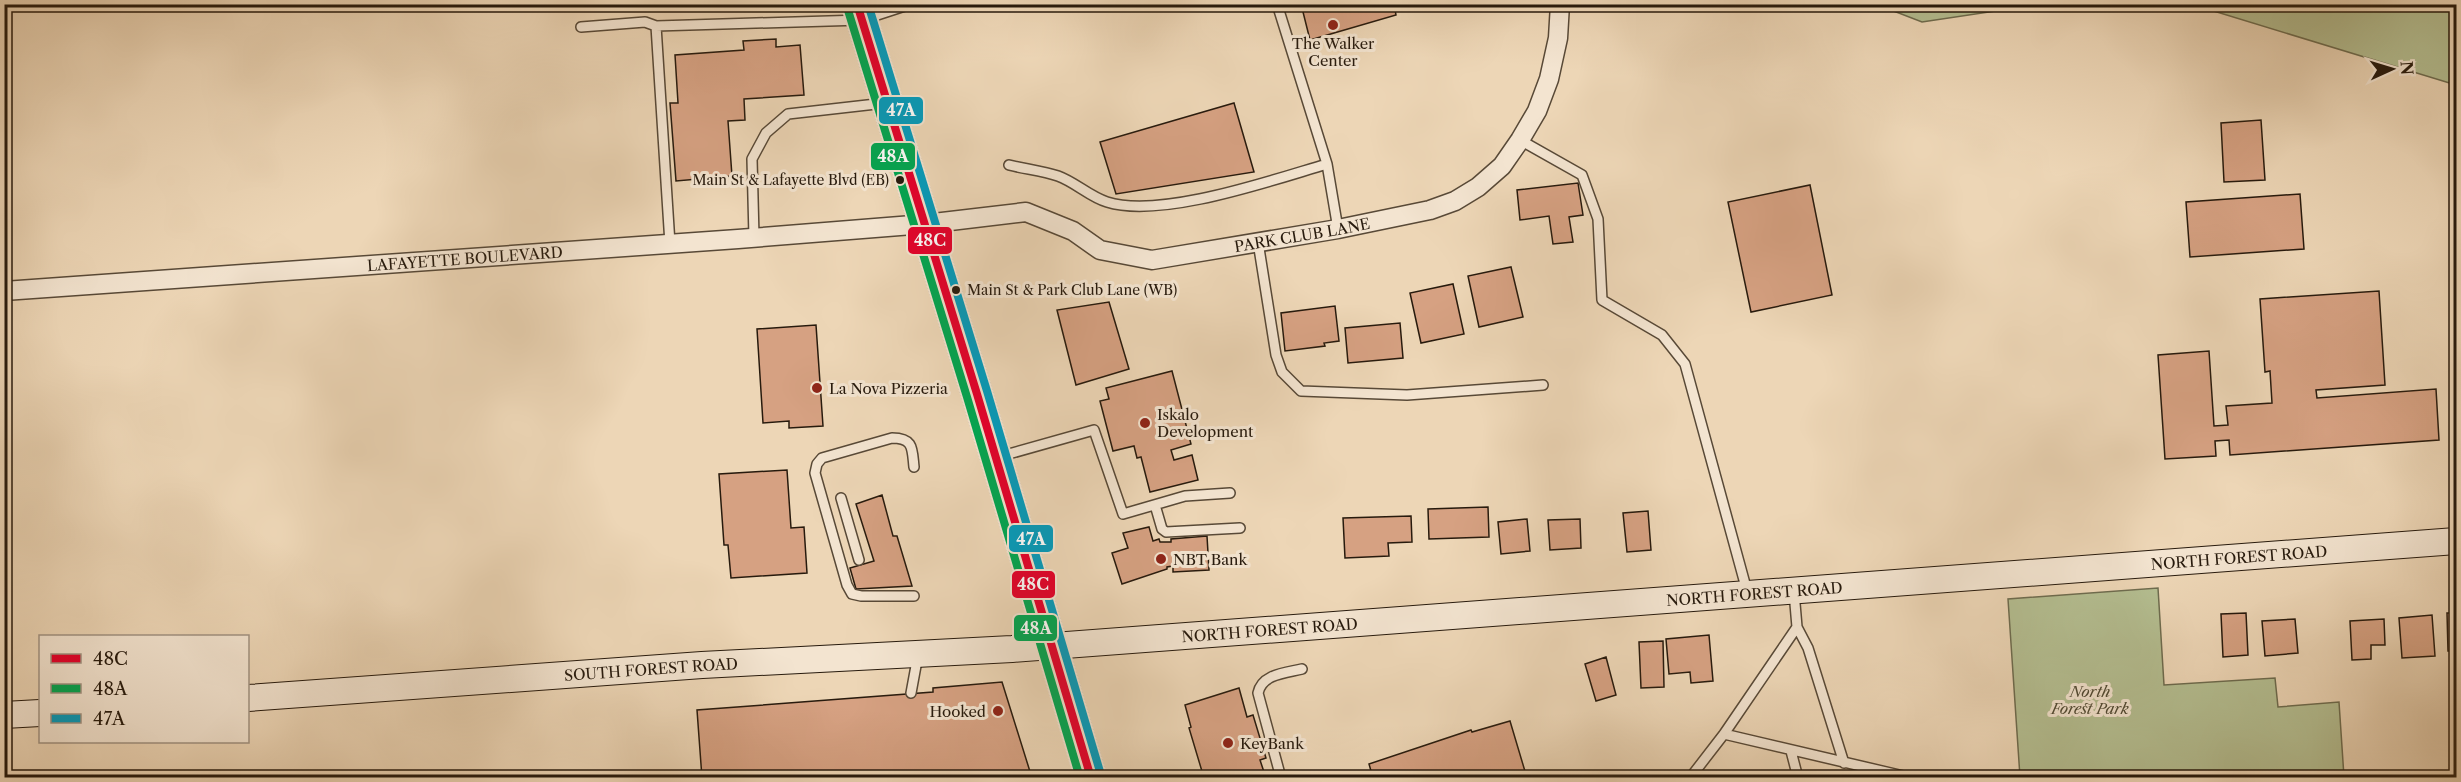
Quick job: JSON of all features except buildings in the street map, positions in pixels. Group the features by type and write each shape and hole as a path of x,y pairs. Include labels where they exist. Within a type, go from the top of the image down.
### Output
{"main road":[{"path":"859,12 1091,777"}],"street":[{"name":"PARK CLUB LANE","path":"925,224 1026,212 1073,231 1100,250 1152,260 1338,229 1430,210 1455,201 1478,187 1502,166 1520,140 1537,111 1549,79 1558,39 1560,4"},
{"name":"LAFAYETTE BOULEVARD","path":"4,291 925,224"},
{"name":"NORTH FOREST ROAD","path":"1052,646 2457,541"},
{"name":"SOUTH FOREST ROAD","path":"249,698 702,665 1052,646"},
{"path":"4,715 39,713"}],"lane":[{"path":"581,27 645,22 656,26 859,12 911,4"},
{"path":"1277,4 1328,164 1338,229"},
{"path":"656,26 670,244"},
{"path":"754,237 752,159 766,133 788,114 887,103"},
{"path":"1520,140 1582,175 1598,219 1602,300 1662,335 1685,364 1748,594"},
{"path":"1009,165 1058,176 1106,202 1137,207 1190,200 1328,164"},
{"path":"1258,242 1276,354 1282,372 1301,391 1407,395 1543,385"},
{"path":"996,458 1094,430 1123,514 1185,496 1230,494"},
{"path":"914,466 912,447 902,438 892,438 822,458 817,464 815,473 847,585 852,594 914,596"},
{"path":"841,498 859,560"},
{"path":"1155,505 1162,530 1166,532 1240,528"},
{"path":"1794,590 1797,627 1808,648 1844,763"},
{"path":"1690,777 1724,734 1797,627"},
{"path":"911,693 918,655"},
{"path":"1281,777 1258,693 1265,679 1302,669"},
{"path":"1724,734 1912,777"},
{"path":"1791,751 1798,777"}],"green space":[{"path":"1878,5 2036,5 1922,22"},
{"path":"2194,5 2456,5 2456,85"},
{"name":"North Forest Park","path":"2158,588 2164,685 2275,678 2278,707 2339,702 2344,777 2020,777 2008,599"}],"transit line":[{"name":"48C","path":"857,4 977,394 1091,778"},
{"name":"47A","path":"868,4 987,391 1101,775"},
{"name":"48A","path":"847,7 967,397 1080,778"}],"place":[{"name":"The Walker Center","path":"1333,25"},
{"name":"Main St & Lafayette Blvd (EB)","path":"900,180"},
{"name":"Main St & Park Club Lane (WB)","path":"956,290"},
{"name":"La Nova Pizzeria","path":"817,388"},
{"name":"Iskalo Development","path":"1145,423"},
{"name":"NBT Bank","path":"1161,559"},
{"name":"Hooked","path":"998,711"},
{"name":"KeyBank","path":"1228,743"}]}
